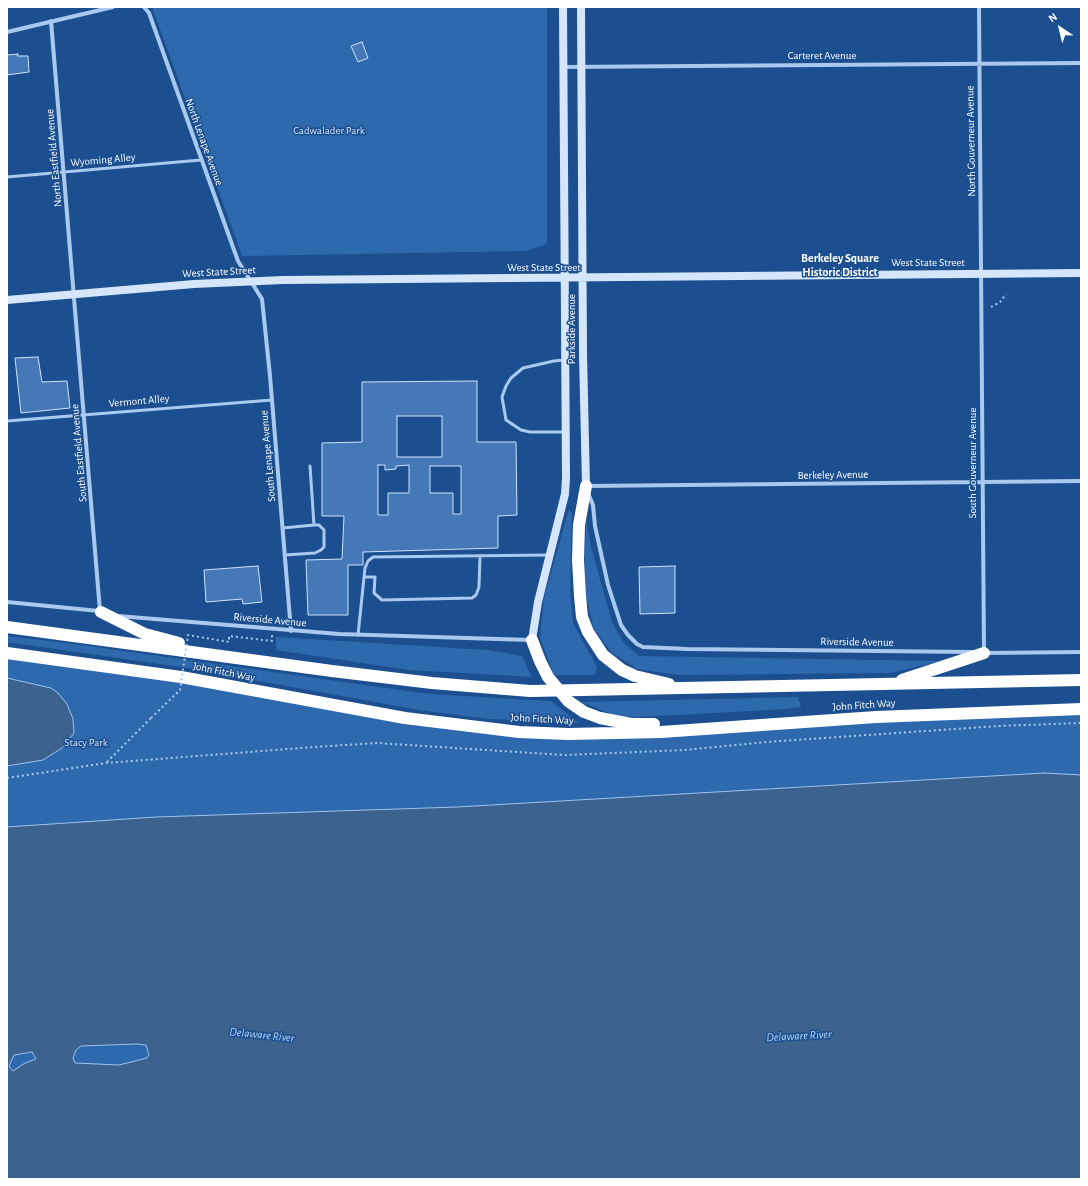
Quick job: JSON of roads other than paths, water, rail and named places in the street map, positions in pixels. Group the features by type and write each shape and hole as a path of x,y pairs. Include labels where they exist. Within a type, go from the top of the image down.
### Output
{"highway":[{"path":"586,486 579,525 578,560 580,603 582,617 588,632 603,655 622,670 635,676 685,689"},
{"path":"100,612 145,634 242,658"},
{"name":"John Fitch Way","path":"7,627 432,683 530,691 1081,680"},
{"path":"532,640 548,677 568,701 584,712 600,718 631,724 757,726"},
{"path":"887,685 984,652"},
{"name":"John Fitch Way","path":"7,653 181,677 405,718 504,731 568,734 661,732 876,717 1081,709"}],"main road":[{"name":"Parkside Avenue","path":"532,640 538,602 565,494 566,360 564,7"},
{"name":"Parkside Avenue","path":"581,7 583,383 586,486"},
{"name":"West State Street","path":"7,300 252,281 1081,273"}],"street":[{"path":"7,32 113,7"},
{"name":"North Lenape Avenue","path":"144,7 149,12 238,261 252,281"},
{"name":"North Gouverneur Avenue","path":"979,7 981,274"},
{"name":"North Eastfield Avenue","path":"51,21 65,172 73,294"},
{"name":"Carteret Avenue","path":"564,67 1081,63"},
{"name":"South Gouverneur Avenue","path":"981,274 984,652"},
{"name":"South Lenape Avenue","path":"252,281 262,299 291,631"},
{"name":"South Eastfield Avenue","path":"73,294 85,415 100,612"},
{"name":"Berkeley Avenue","path":"586,486 1081,481"},
{"name":"Parkside Avenue","path":"586,486 593,505 595,526 608,585 621,625 634,642"},
{"name":"Riverside Avenue","path":"7,602 115,615 273,630 358,635 532,640"},
{"name":"Riverside Avenue","path":"634,642 643,647 687,649 1081,652"}],"lane":[{"name":"Wyoming Alley","path":"7,177 201,160"},
{"path":"566,360 554,361 523,368 506,386 502,397 506,420 520,430 530,432 566,432"},
{"name":"Vermont Alley","path":"7,421 272,400"},
{"path":"310,466 314,524"},
{"path":"283,528 314,524 320,525 324,530 324,547 315,553 285,555"},
{"path":"358,635 364,577 368,561 373,556 549,555"},
{"path":"364,577 375,577 374,593 382,600 472,598 476,595 479,587 480,556"}],"water":[{"path":"7,678 51,688 58,693 67,704 73,719 74,733 62,748 43,760 7,766"},
{"name":"Delaware River","path":"1044,773 1081,775 1081,1179 7,1179 7,827 156,817 457,807","holes":["146,1045 149,1055 147,1058 119,1065 75,1063 73,1058 76,1050 81,1046","32,1052 36,1059 25,1063 13,1071 9,1066 14,1055"]}],"district":[{"name":"Berkeley Square Historic District","path":"840,265"}],"park label":[{"name":"Cadwalader Park","path":"329,131"},
{"name":"Stacy Park","path":"86,743"}]}
